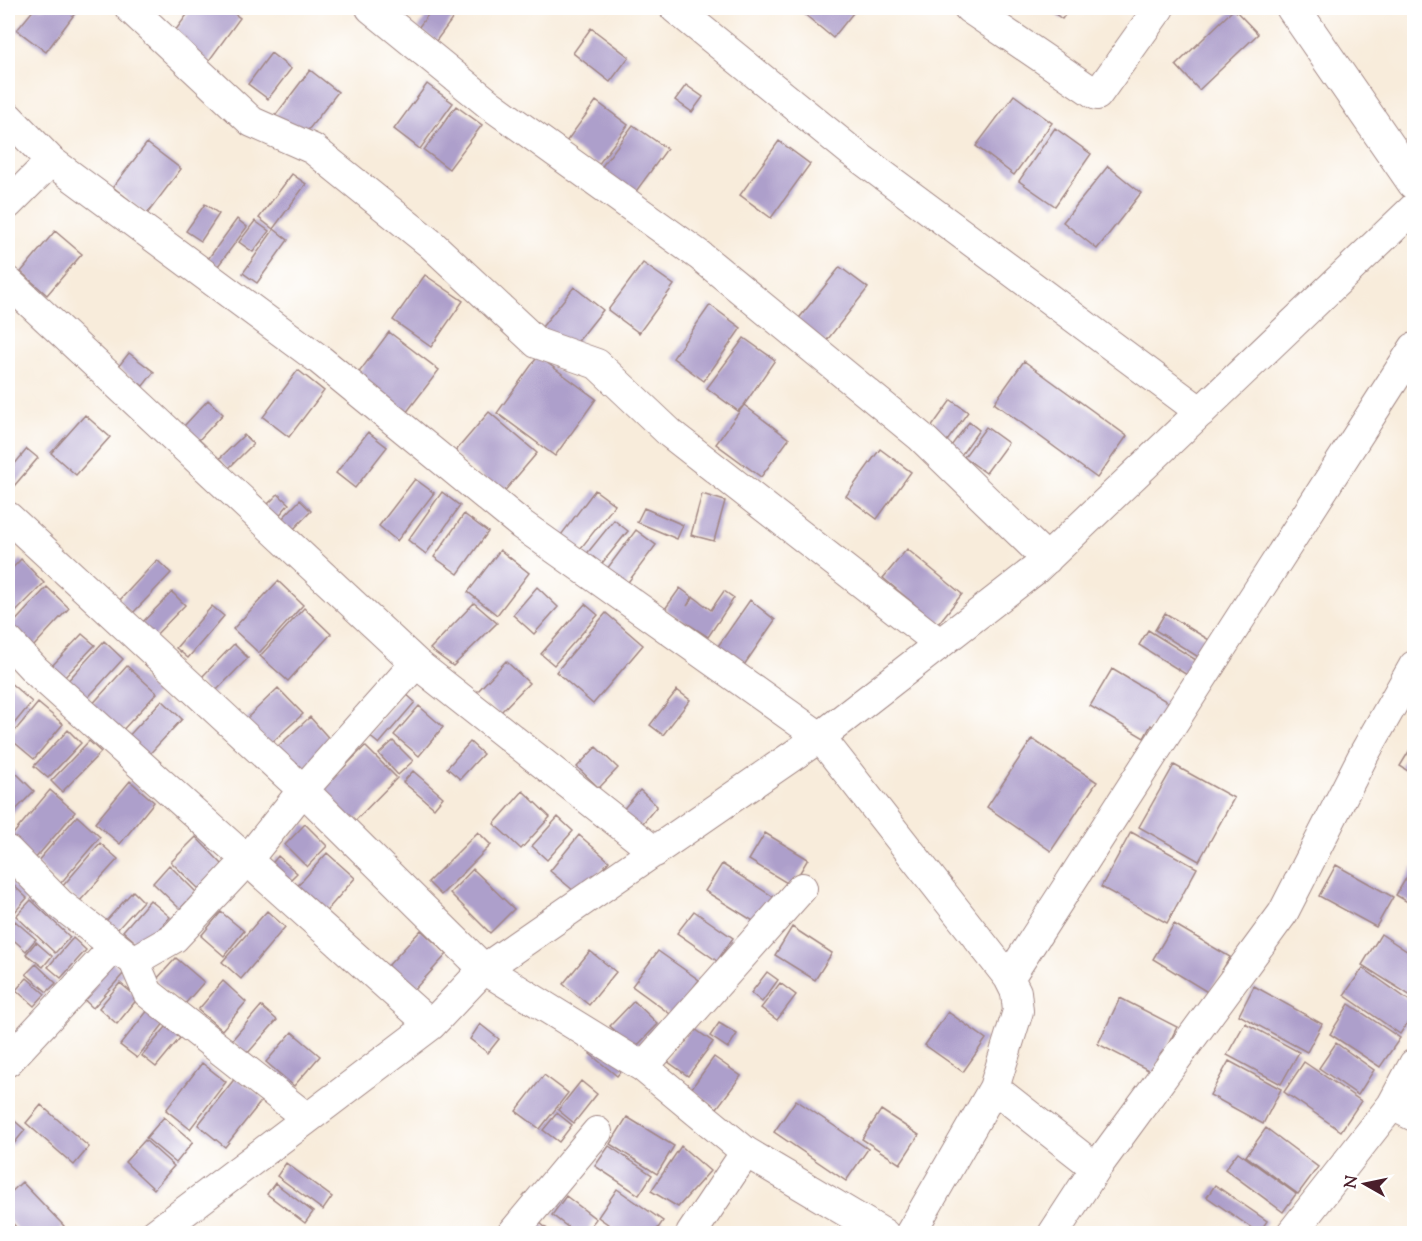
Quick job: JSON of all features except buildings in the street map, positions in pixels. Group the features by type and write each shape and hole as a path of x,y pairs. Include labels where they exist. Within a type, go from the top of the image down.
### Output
{"street":[{"path":"130,8 252,122 313,149 431,244 537,344 597,364 671,434 939,643"},
{"path":"371,8 489,104 708,262 921,437 1047,559"},
{"path":"675,8 852,152 1201,412"},
{"path":"969,8 1097,95 1159,8"},
{"path":"1293,8 1414,183"},
{"path":"8,117 51,160 320,360 522,525 820,737 1009,978 1016,992 1018,1011 994,1088 909,1233"},
{"path":"8,204 51,160"},
{"path":"155,1233 431,1025 484,969 820,737 1036,569 1414,208"},
{"path":"8,282 416,663 655,852"},
{"path":"1009,978 1414,348"},
{"path":"8,517 303,790 484,969 643,1067 746,1152 884,1233"},
{"path":"8,641 35,670 431,1025"},
{"path":"8,1061 124,954 174,938 247,860 303,790 416,663"},
{"path":"1053,1233 1096,1168 1283,913 1364,754 1414,666"},
{"path":"8,851 60,904 124,954 148,993 307,1118"},
{"path":"643,1067 802,888"},
{"path":"1291,1233 1403,1110 1414,1064"},
{"path":"994,1088 1096,1168"},
{"path":"512,1233 597,1132"},
{"path":"691,1233 746,1152"}]}
